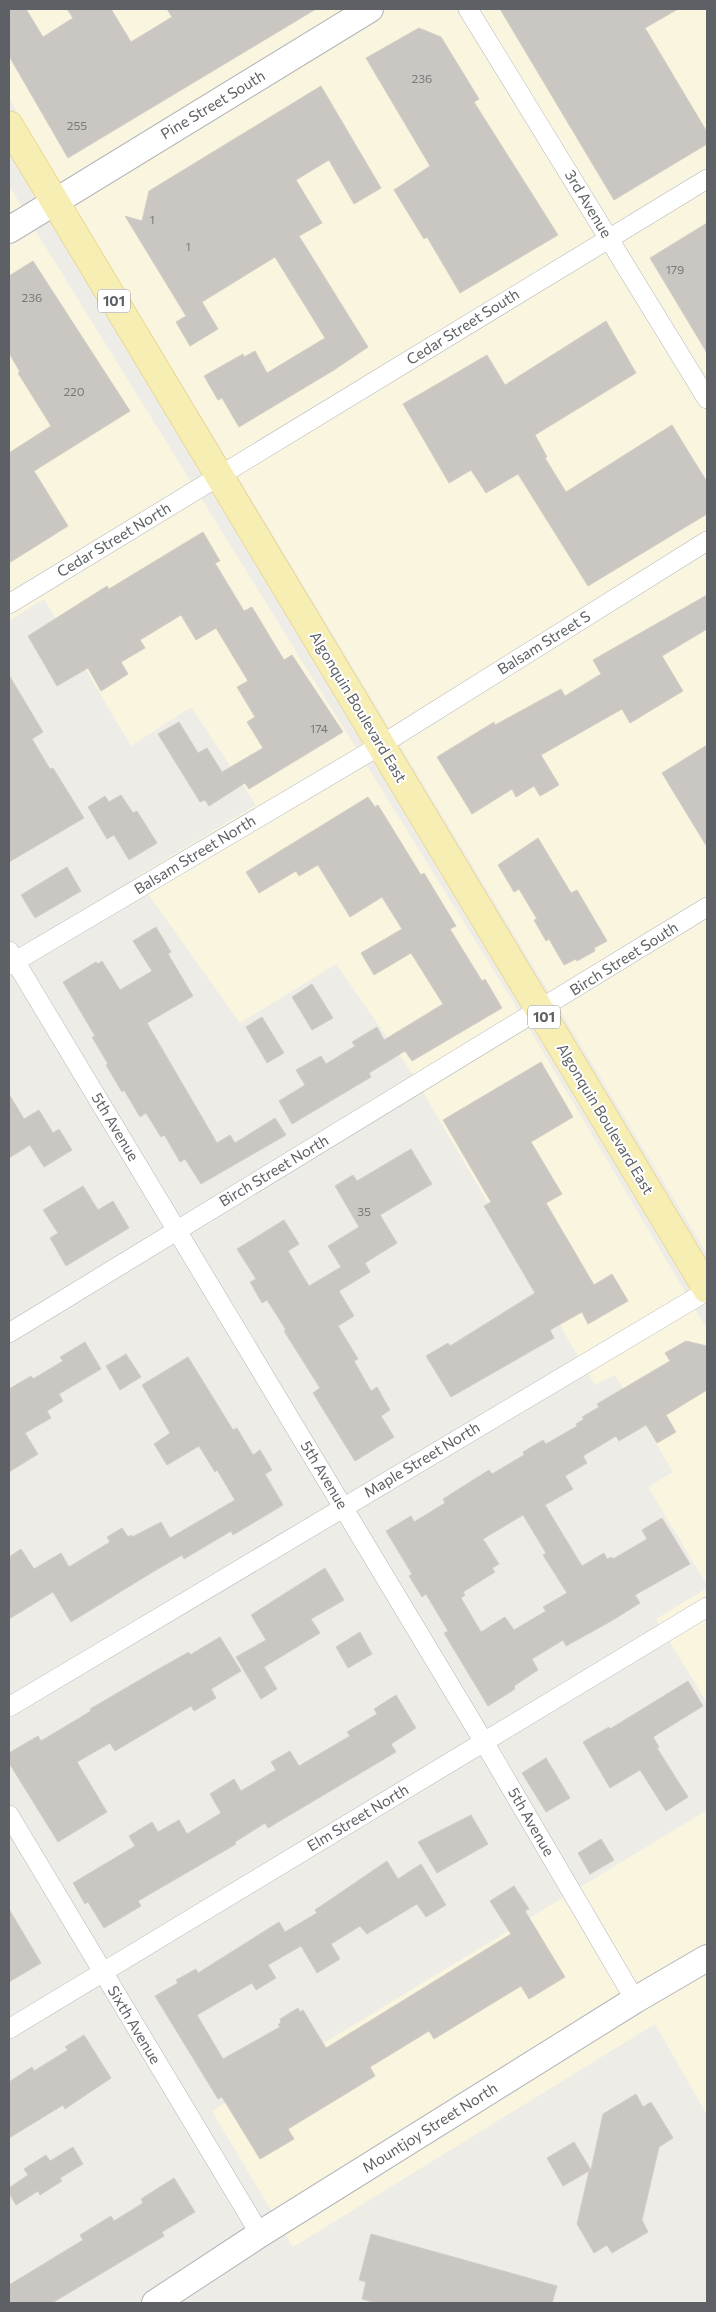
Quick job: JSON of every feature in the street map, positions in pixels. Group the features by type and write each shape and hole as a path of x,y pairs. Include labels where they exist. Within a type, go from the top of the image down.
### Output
{"main road":[{"name":"Algonquin Boulevard East","path":"9,126 707,1290"}],"street":[{"name":"Pine Street South","path":"9,230 370,9"},
{"name":"3rd Avenue","path":"468,9 707,399"},
{"name":"Cedar Street South","path":"219,476 707,179"},
{"name":"Cedar Street North","path":"9,604 219,476"},
{"name":"Balsam Street S","path":"381,746 707,541"},
{"name":"Balsam Street North","path":"11,959 381,746"},
{"name":"Birch Street South","path":"540,1010 707,907"},
{"name":"5th Avenue","path":"11,959 177,1230 484,1742 635,2000"},
{"name":"Birch Street North","path":"9,1333 540,1010"},
{"name":"Maple Street North","path":"9,1707 707,1290"},
{"name":"Elm Street North","path":"9,2029 707,1607"},
{"name":"Sixth Avenue","path":"9,1815 260,2234"},
{"name":"Mountjoy Street North","path":"161,2302 260,2234 635,2000 707,1958"}],"shaded area":[{"path":"9,9 707,9 707,1254 9,98"},
{"path":"9,185 517,1008 707,1329 707,1585 648,1487 673,1472 615,1375 595,1385 410,1070 336,964 240,1023 136,877 256,805 191,707 131,746 44,599 9,621"},
{"path":"707,1588 707,1703 656,1619"},
{"path":"707,1810 707,2115 655,2024 293,2247 212,2111"}],"building":[{"path":"9,9 26,9 43,37 73,18 67,9 111,9 131,42 172,17 167,9 316,9 68,158 9,56"},
{"path":"500,9 678,9 645,28 707,132 707,144 614,200"},
{"path":"419,28 441,37 479,99 474,102 558,235 460,293 427,237 424,239 394,190 430,166 366,58"},
{"path":"321,86 381,188 354,204 329,160 296,180 322,223 299,236 368,347 334,370 239,427 222,398 218,400 204,376 243,354 244,357 255,351 267,373 325,338 275,257 202,302 218,329 190,346 176,322 186,316 125,216 142,221 149,191"},
{"path":"707,223 707,353 650,258"},
{"path":"33,261 130,411 34,471 68,526 9,563 9,453 51,426 18,373 20,372 9,353 9,276"},
{"path":"606,321 636,373 535,435 547,457 545,458 566,492 672,425 707,482 707,514 588,586 518,474 486,493 471,470 449,483 403,404 487,355 505,385"},
{"path":"203,532 220,561 215,563 244,611 252,607 284,660 292,655 343,732 249,789 245,783 209,806 205,800 200,802 158,734 179,722 198,753 207,748 222,772 263,748 247,722 255,717 237,687 248,681 216,628 196,640 181,615 140,640 145,648 121,662 128,674 101,691 88,668 57,686 28,636 107,586 109,589"},
{"path":"707,595 707,629 662,656 683,691 630,723 622,709 541,755 559,785 540,796 534,786 516,797 512,789 472,814 437,757 494,722 495,725 561,689 565,696 601,674 593,660"},
{"path":"9,675 43,732 32,739 50,769 53,768 84,818 9,862"},
{"path":"707,745 707,847 662,773"},
{"path":"121,795 133,813 137,811 157,843 129,860 114,835 107,839 88,807 105,796 109,802"},
{"path":"368,797 375,807 378,805 421,875 424,873 456,926 450,929 482,981 485,979 502,1008 412,1061 405,1051 369,1073 371,1077 292,1124 279,1101 305,1085 296,1070 321,1056 326,1064 355,1046 352,1042 377,1027 384,1040 443,1004 411,953 374,975 361,953 402,929 382,897 350,917 318,865 299,876 296,871 259,893 246,872"},
{"path":"538,838 571,893 577,890 607,941 594,948 595,951 577,961 576,959 564,965 549,939 546,941 534,920 537,919 519,889 514,892 498,865"},
{"path":"67,867 81,891 35,918 21,895"},
{"path":"156,927 171,952 168,954 193,996 147,1023 217,1143 230,1135 235,1143 275,1118 286,1135 201,1184 185,1159 180,1162 165,1136 161,1137 146,1113 140,1117 124,1090 122,1092 92,1037 95,1036 63,982 96,962 98,964 102,961 120,990 152,971 133,941"},
{"path":"312,984 333,1018 312,1030 292,997"},
{"path":"262,1017 284,1053 267,1063 246,1027"},
{"path":"541,1062 573,1117 531,1142 562,1194 546,1203 594,1285 612,1274 628,1301 588,1324 582,1312 550,1330 554,1338 451,1397 426,1356 448,1343 450,1346 535,1293 484,1206 491,1202 443,1120"},
{"path":"9,1094 24,1119 39,1110 53,1133 59,1129 72,1150 44,1167 30,1145 9,1158"},
{"path":"411,1149 432,1184 380,1215 397,1243 365,1263 370,1272 339,1291 354,1316 338,1326 358,1359 354,1361 371,1391 377,1387 390,1410 381,1416 394,1437 355,1461 313,1393 320,1388 267,1300 262,1303 250,1282 256,1279 237,1249 284,1220 299,1244 288,1251 309,1286 341,1267 328,1246 359,1227 335,1186 353,1175 357,1181"},
{"path":"83,1186 98,1210 113,1201 129,1228 66,1266 50,1238 58,1233 43,1210"},
{"path":"686,1341 707,1346 707,1390 666,1415 676,1432 657,1443 646,1425 619,1441 616,1436 583,1456 587,1463 565,1476 573,1489 545,1505 582,1566 604,1553 607,1559 612,1557 613,1559 647,1539 642,1530 662,1518 690,1564 635,1595 640,1603 613,1620 566,1646 563,1640 532,1659 538,1670 514,1686 515,1689 488,1706 444,1633 448,1631 426,1594 422,1597 409,1576 412,1574 386,1531 411,1516 414,1522 445,1503 443,1499 489,1470 492,1474 524,1455 523,1452 543,1440 546,1444 577,1426 576,1424 584,1419 582,1417 599,1407 597,1404 670,1361 665,1353","holes":["523,1515 546,1553 543,1555 567,1593 543,1607 546,1611 514,1630 505,1617 481,1632 461,1598 465,1595 463,1592 495,1572 492,1568 499,1564 483,1539"]},
{"path":"85,1342 101,1369 59,1394 63,1401 47,1411 51,1418 25,1433 38,1454 9,1472 9,1389 31,1376 33,1379 63,1361 60,1357"},
{"path":"126,1354 141,1377 120,1390 106,1366"},
{"path":"188,1357 233,1430 237,1428 253,1455 260,1450 272,1470 265,1474 283,1505 233,1535 231,1531 184,1559 182,1555 71,1622 53,1592 9,1619 9,1557 21,1549 34,1569 61,1553 69,1567 110,1542 107,1537 122,1528 128,1537 131,1535 132,1537 161,1522 170,1538 235,1500 217,1470 215,1472 199,1446 167,1465 154,1444 170,1433 142,1385"},
{"path":"325,1568 344,1600 311,1619 320,1633 264,1667 277,1689 261,1699 236,1657 266,1640 251,1615"},
{"path":"360,1632 372,1654 348,1668 336,1647"},
{"path":"220,1637 241,1671 211,1689 216,1698 194,1711 191,1706 115,1751 110,1743 77,1762 107,1812 58,1842 9,1763 9,1753 38,1736 41,1741 91,1711 90,1709 162,1667 189,1652 190,1655"},
{"path":"688,1681 703,1706 653,1737 659,1747 657,1748 688,1797 666,1811 640,1770 610,1788 583,1742 609,1727 610,1729"},
{"path":"396,1695 416,1728 391,1744 396,1752 268,1828 265,1823 235,1842 236,1844 138,1901 141,1906 104,1928 88,1902 85,1904 73,1883 135,1846 129,1836 152,1822 158,1832 179,1820 187,1834 221,1813 210,1794 234,1779 241,1791 276,1770 271,1762 290,1751 299,1766 350,1736 347,1732 377,1714 374,1709"},
{"path":"546,1758 570,1798 546,1812 522,1773"},
{"path":"471,1815 488,1844 437,1873 418,1842"},
{"path":"601,1839 614,1860 590,1874 578,1853"},
{"path":"387,1861 398,1879 421,1864 446,1905 426,1917 417,1904 367,1934 360,1926 331,1944 340,1959 317,1973 301,1946 268,1965 276,1978 256,1990 252,1983 197,2015 223,2059 280,2027 278,2025 281,2022 280,2019 298,2008 300,2012 303,2010 326,2048 511,1934 490,1901 514,1886 529,1909 525,1911 565,1977 529,1999 521,1986 434,2039 429,2031 370,2067 375,2076 288,2129 294,2139 260,2159 222,2097 218,2099 155,1996 178,1983 176,1980 196,1969 198,1973 279,1922 285,1932 317,1913 315,1910"},
{"path":"9,1909 41,1963 9,1982"},
{"path":"84,2035 111,2078 65,2109 63,2105 9,2138 9,2082 32,2067 34,2071 68,2050 65,2047"},
{"path":"636,2094 643,2107 651,2102 673,2138 659,2147 642,2220 648,2232 612,2253 607,2245 594,2253 577,2224 589,2171 563,2186 547,2158 574,2142 591,2170 603,2114"},
{"path":"73,2147 83,2164 60,2178 62,2181 40,2195 38,2191 16,2205 9,2193 9,2188 28,2175 24,2169 46,2155 50,2161"},
{"path":"174,2178 195,2212 162,2232 164,2236 52,2303 9,2303 9,2285 83,2240 80,2235 111,2216 114,2221 143,2203 141,2199"},
{"path":"371,2234 557,2286 552,2303 376,2303 362,2299 366,2282 359,2280"}]}
